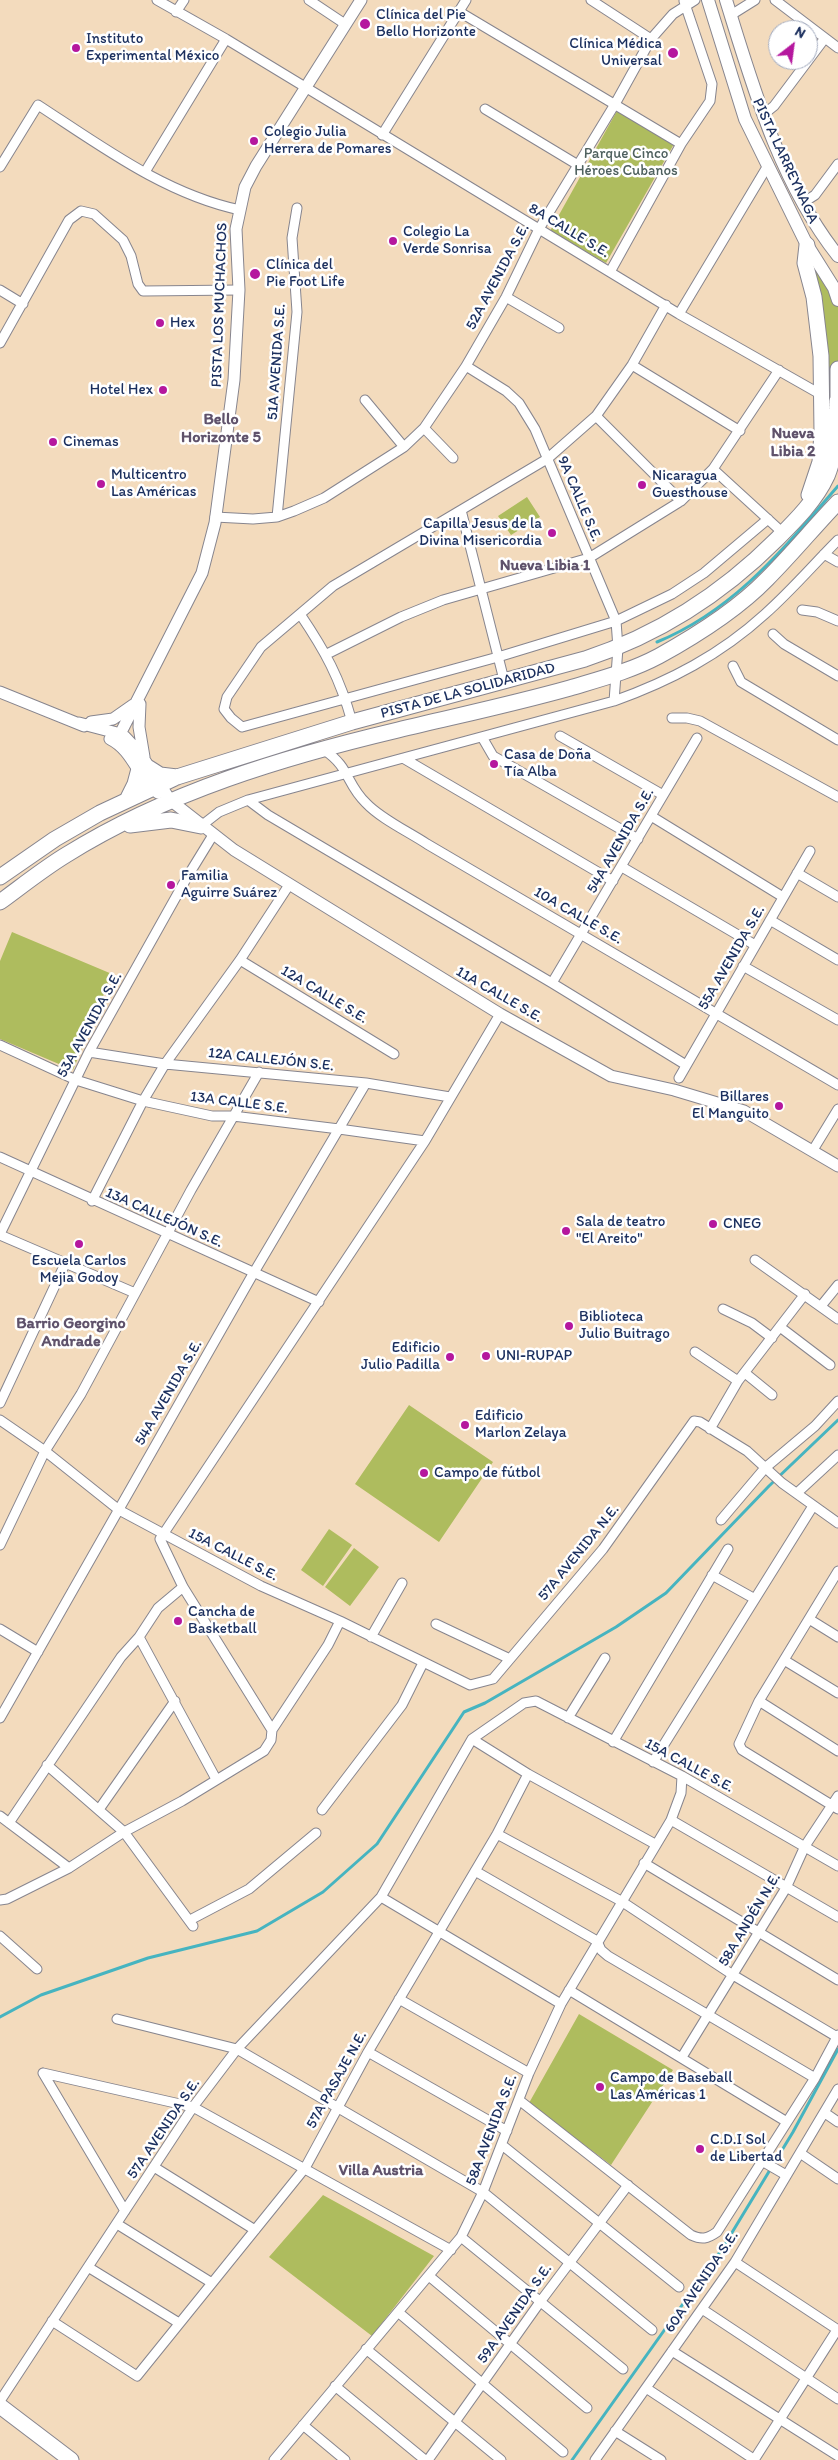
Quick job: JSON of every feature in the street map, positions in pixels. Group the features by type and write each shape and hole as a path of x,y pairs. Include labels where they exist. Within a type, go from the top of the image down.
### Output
{"main road":[{"name":"PISTA LARREYNAGA","path":"708,0 745,119 767,168 806,245 834,288 838,300"},
{"name":"PISTA LARREYNAGA","path":"726,0 764,114 789,176 838,256"},
{"path":"803,513 820,462 822,432 820,356 814,297 805,263 806,245"},
{"name":"PISTA DE LA SOLIDARIDAD","path":"0,877 55,839 127,800 177,777 352,722 618,648 659,628 703,601 753,563 803,513 822,485 829,470 836,440 838,369"},
{"name":"PISTA DE LA SOLIDARIDAD","path":"0,902 64,856 111,829 170,800 226,780 324,750 396,730 526,700 615,675 658,657 699,632 745,600 767,580 838,502"},
{"path":"817,524 838,512"},
{"path":"127,800 144,766 160,775 177,777"},
{"path":"111,829 171,820 207,830"},
{"path":"0,2406 72,2460"}],"street":[{"name":"8A CALLE S.E.","path":"157,0 226,39 679,314 820,394"},
{"path":"176,12 184,0"},
{"path":"309,0 345,24"},
{"name":"PISTA LOS MUCHACHOS","path":"118,738 141,697 202,573 215,517 231,409 239,290 236,229 245,187 256,166 361,0"},
{"path":"382,135 466,0"},
{"path":"591,0 651,39"},
{"name":"52A AVENIDA S.E.","path":"277,517 324,498 404,446 424,428 466,366 506,297 539,229 615,104 651,39 685,3 695,0"},
{"path":"731,16 755,0"},
{"path":"775,0 838,48"},
{"path":"610,272 681,144 710,101 712,84 685,3"},
{"path":"458,11 681,144"},
{"path":"764,114 774,106 825,38"},
{"path":"145,172 226,39"},
{"path":"0,167 38,105 145,172 196,198 240,210"},
{"path":"485,109 578,165"},
{"path":"804,202 815,195 838,164"},
{"path":"679,314 767,168"},
{"name":"51A AVENIDA S.E.","path":"277,517 297,312 292,238 297,208"},
{"path":"0,343 69,220 81,211 94,214 123,240 131,256 138,284 143,291 239,290"},
{"path":"0,290 22,304"},
{"path":"506,297 558,328"},
{"path":"666,305 632,365 596,416 547,459 333,586 261,647 227,697 224,709 242,727 498,657 616,621 672,594 768,519"},
{"path":"632,365 740,432"},
{"name":"9A CALLE S.E.","path":"466,366 506,391 518,403 534,428 616,621 618,648 614,701"},
{"path":"327,654 401,617 443,600 589,558 680,501 713,469 740,432 779,370"},
{"path":"365,400 404,446"},
{"path":"596,416 680,501"},
{"path":"424,428 453,458"},
{"path":"713,469 783,533"},
{"path":"461,510 504,680"},
{"path":"215,517 253,520 277,517"},
{"path":"207,830 219,812 248,800 614,701 658,685 699,663 765,614 838,540"},
{"path":"824,554 838,562"},
{"path":"802,610 828,616 838,621"},
{"path":"300,614 327,654 345,698 352,722"},
{"path":"773,634 784,644 838,676"},
{"path":"733,666 742,682 838,740"},
{"path":"0,692 118,738"},
{"path":"79,723 113,719 128,710 141,697"},
{"path":"141,697 138,719 144,766"},
{"path":"672,718 687,718 700,721 838,798"},
{"path":"560,736 664,795"},
{"path":"482,737 493,756 638,839"},
{"name":"11A CALLE S.E.","path":"118,738 128,752 144,766 155,787 207,830 289,886 500,1014 611,1076 674,1090 744,1111 838,1166"},
{"name":"54A AVENIDA S.E.","path":"552,983 697,738"},
{"name":"10A CALLE S.E.","path":"324,750 337,758 355,790 367,805 427,844 838,1085"},
{"path":"403,758 613,882"},
{"path":"248,800 268,815 552,983 686,1065"},
{"path":"651,816 783,897"},
{"name":"53A AVENIDA S.E.","path":"0,1234 89,1052 186,879 207,830"},
{"name":"55A AVENIDA S.E.","path":"679,1078 810,851"},
{"path":"622,867 755,945"},
{"path":"797,873 838,897"},
{"path":"92,1201 143,1101 165,1064 240,960 289,886"},
{"path":"770,920 838,960"},
{"name":"12A CALLE S.E.","path":"240,960 394,1054"},
{"path":"743,966 838,1020"},
{"path":"272,1730 183,1587 160,1539 188,1500 426,1141 500,1014"},
{"name":"13A CALLE S.E.","path":"0,1045 76,1080 143,1101 212,1116 233,1116 339,1128 426,1141"},
{"name":"12A CALLEJÓN S.E.","path":"89,1052 165,1064 366,1084 450,1097"},
{"path":"0,1545 46,1451 81,1394 167,1234 259,1072"},
{"name":"54A AVENIDA S.E.","path":"0,1718 253,1274 366,1084"},
{"path":"813,1150 838,1109"},
{"name":"13A CALLEJÓN S.E.","path":"0,1157 92,1201 319,1302"},
{"path":"0,1234 135,1293"},
{"path":"755,1260 838,1319"},
{"path":"0,1403 65,1264"},
{"path":"821,1306 838,1285"},
{"path":"805,1294 738,1381 710,1429 747,1451 782,1483 838,1522"},
{"path":"723,1309 752,1323 772,1338"},
{"path":"780,1326 830,1365"},
{"path":"695,1352 738,1381"},
{"path":"745,1373 772,1395"},
{"path":"721,1520 765,1468 814,1426 838,1401"},
{"name":"15A CALLE S.E.","path":"0,1420 46,1451 119,1510 262,1586 340,1621 470,1685"},
{"name":"57A AVENIDA N.E.","path":"470,1685 493,1679 510,1659 603,1549 694,1421 710,1429"},
{"path":"797,1493 838,1455"},
{"path":"653,1762 813,1506"},
{"path":"613,1742 728,1548"},
{"path":"835,1808 742,1750 739,1744 759,1700 838,1571"},
{"path":"712,1575 755,1599"},
{"path":"372,1637 402,1583"},
{"path":"9,1823 121,1657 139,1637 158,1608 183,1587"},
{"path":"809,1619 838,1636"},
{"path":"0,1900 7,1899 69,1868 124,1832 182,1801 216,1778 264,1751 271,1740 272,1730 328,1645 340,1621"},
{"path":"436,1624 510,1659"},
{"path":"0,1629 38,1652"},
{"path":"139,1637 216,1778"},
{"path":"568,1718 605,1658"},
{"path":"784,1660 838,1693"},
{"path":"322,1810 402,1705 423,1663"},
{"path":"759,1700 838,1751"},
{"path":"100,1808 175,1701"},
{"name":"15A CALLE S.E.","path":"472,1739 524,1703 536,1701 682,1776 838,1866"},
{"path":"561,2004 381,1897 472,1739 528,1774 655,1844"},
{"path":"47,1765 100,1808 124,1832 191,1923 248,1889 316,1833"},
{"name":"57A PASAJE N.E.","path":"52,2321 137,2376 305,2168 368,2052 497,1834 528,1774"},
{"name":"58A AVENIDA S.E.","path":"274,2460 461,2237 483,2192 529,2073 561,2004 671,1820 681,1793 682,1776"},
{"name":"58A ANDÉN N.E.","path":"682,2057 786,1888 805,1846 835,1808 838,1796"},
{"path":"0,1816 69,1868"},
{"path":"671,1820 838,1917"},
{"path":"497,1834 621,1901 733,1975 837,2036 815,2078 787,2122 765,2163 717,2232 709,2238 701,2239 691,2235 519,2100"},
{"path":"644,1863 838,1980"},
{"path":"475,1870 597,1941 601,1950 608,1956 815,2078"},
{"name":"57A AVENIDA S.E.","path":"0,2401 193,2107 237,2049 381,1897"},
{"path":"0,1936 37,1969"},
{"path":"569,1990 787,2122"},
{"path":"399,1999 529,2073"},
{"path":"117,2019 237,2049 483,2192 652,2330"},
{"path":"368,2052 507,2131"},
{"path":"125,2211 43,2073 193,2107 451,2250"},
{"name":"60A AVENIDA S.E.","path":"595,2460 736,2262 838,2089"},
{"path":"824,2113 838,2122"},
{"path":"502,2145 679,2287"},
{"path":"800,2153 838,2179"},
{"path":"765,2163 786,2175"},
{"path":"154,2166 255,2230"},
{"name":"59A AVENIDA S.E.","path":"427,2460 598,2222 628,2185"},
{"path":"117,2224 212,2283"},
{"path":"461,2237 623,2369"},
{"path":"646,2388 754,2460 838,2330 736,2262"},
{"path":"88,2267 180,2323"},
{"path":"428,2276 587,2408"},
{"path":"702,2308 838,2399"},
{"path":"398,2312 563,2452"},
{"path":"366,2349 501,2460"},
{"path":"672,2351 838,2456"},
{"path":"335,2386 427,2460"},
{"path":"303,2425 345,2460"},
{"path":"615,2431 661,2460"}],"green space":[{"name":"Parque Cinco Héroes Cubanos","path":"618,109 674,144 606,263 550,231"},
{"path":"805,255 838,298 838,369 820,462 822,432"},
{"path":"527,497 540,517 511,535 498,516"},
{"path":"12,932 112,974 73,1070 0,1039 0,961"},
{"name":"Campo de fútbol","path":"409,1405 493,1462 439,1542 355,1484"},
{"path":"329,1529 352,1545 323,1586 301,1570"},
{"path":"354,1548 379,1567 350,1606 325,1587"},
{"name":"Campo de Baseball Las Américas 1","path":"579,2014 673,2070 611,2165 529,2103"},
{"path":"323,2195 434,2256 372,2336 269,2257"}],"waterway":[{"path":"657,642 685,629 711,613 734,595 778,554 838,486"},
{"path":"0,2017 41,1995 148,1958 257,1931 323,1892 377,1844 464,1712 485,1703 616,1627 666,1593 769,1486 838,1420"},
{"path":"572,2460 722,2249 793,2132 838,2049"}],"place":[{"name":"Clínica del Pie Bello Horizonte","path":"365,24"},
{"name":"Instituto Experimental México","path":"76,48"},
{"name":"Clínica Médica Universal","path":"673,53"},
{"name":"Colegio Julia Herrera de Pomares","path":"254,141"},
{"name":"Colegio La Verde Sonrisa","path":"393,241"},
{"name":"Clínica del Pie Foot Life","path":"255,274"},
{"name":"Hex","path":"160,323"},
{"name":"Hotel Hex","path":"163,390"},
{"name":"Cinemas","path":"53,442"},
{"name":"Multicentro Las Américas","path":"101,484"},
{"name":"Nicaragua Guesthouse","path":"642,485"},
{"name":"Capilla Jesus de la Divina Misericordia","path":"552,533"},
{"name":"Casa de Doña Tía Alba","path":"494,764"},
{"name":"Familia Aguirre Suárez","path":"171,885"},
{"name":"Billares El Manguito","path":"779,1106"},
{"name":"CNEG","path":"713,1224"},
{"name":"Sala de teatro \"El Areito\"","path":"566,1231"},
{"name":"Escuela Carlos Mejia Godoy","path":"79,1244"},
{"name":"Biblioteca Julio Buitrago","path":"569,1326"},
{"name":"UNI-RUPAP","path":"486,1356"},
{"name":"Edificio Julio Padilla","path":"450,1357"},
{"name":"Edificio Marlon Zelaya","path":"465,1425"},
{"name":"Campo de fútbol","path":"424,1473"},
{"name":"Cancha de Basketball","path":"178,1621"},
{"name":"Campo de Baseball Las Américas 1","path":"600,2087"},
{"name":"C.D.I Sol de Libertad","path":"700,2149"}],"district":[{"name":"Bello Horizonte 5","path":"221,429"},
{"name":"Nueva Libia 2","path":"793,443"},
{"name":"Nueva Libia 1","path":"545,566"},
{"name":"Barrio Georgino Andrade","path":"71,1333"},
{"name":"Villa Austria","path":"381,2171"}]}
